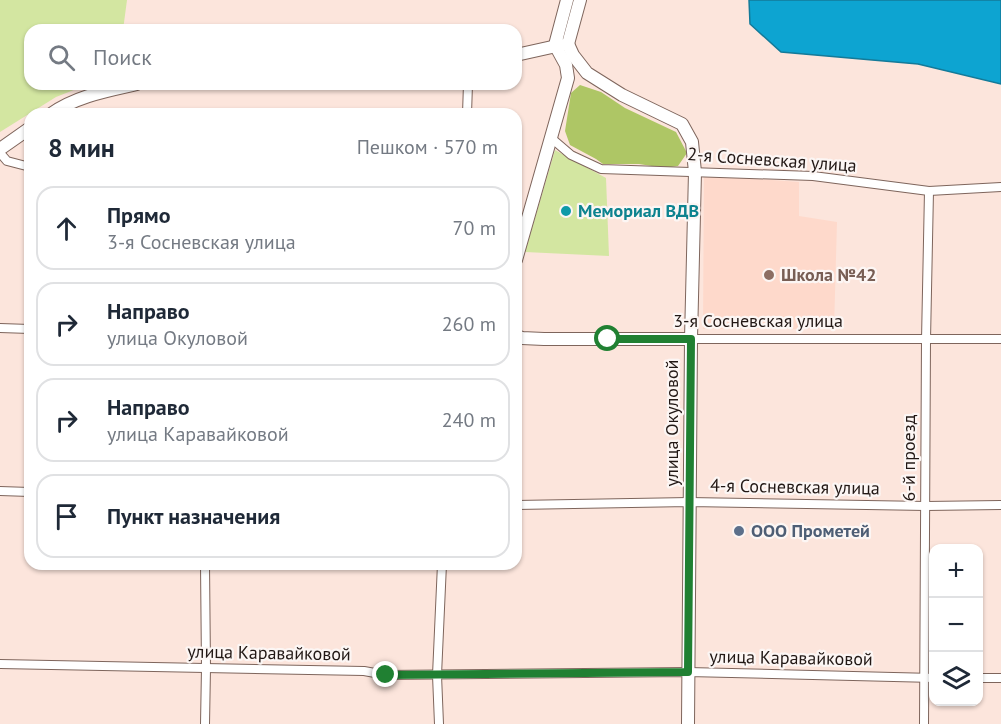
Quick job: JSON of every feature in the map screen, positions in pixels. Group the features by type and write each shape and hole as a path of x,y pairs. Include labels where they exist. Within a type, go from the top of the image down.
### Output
{"main road":[{"path":"522,238 568,78 566,65 555,45 567,0"},
{"path":"522,53 568,44 580,0"},
{"name":"улица Окуловой","path":"568,44 581,67 594,78 621,95 682,124 692,142 695,172 691,339 688,724"},
{"path":"60,108 89,95 111,90"},
{"path":"0,151 24,133"},
{"name":"3-я Сосневская улица","path":"522,338 691,339"}],"street":[{"path":"467,108 468,90"},
{"name":"2-я Сосневская улица","path":"550,137 571,155 601,169 813,176 929,191 1001,187"},
{"path":"0,151 8,161 24,165"},
{"name":"6-й проезд","path":"929,191 926,340 926,506 929,578"},
{"path":"0,328 24,328"},
{"name":"3-я Сосневская улица","path":"691,339 1001,339"},
{"path":"0,491 24,492"},
{"name":"4-я Сосневская улица","path":"522,505 689,502 1001,505"},
{"path":"205,570 205,724"},
{"path":"439,724 437,675 442,570"},
{"name":"6-й проезд","path":"929,598 929,652"},
{"name":"улица Каравайковой","path":"0,664 364,671 386,675 688,672 929,678"},
{"name":"6-й проезд","path":"924,724 929,678"},
{"path":"983,678 1001,678"}],"shaded area":[{"name":"Школа №42","path":"704,175 799,182 799,216 837,222 834,329 703,329"}],"green space":[{"path":"0,0 127,0 124,24 24,24 24,90 74,90 56,97 38,108 24,108 24,117 0,132"},
{"path":"580,85 601,92 625,108 676,132 687,153 678,166 664,168 639,164 603,164 570,145 565,131 571,93"},
{"path":"555,150 606,178 609,256 525,252"}],"water":[{"path":"749,0 1001,0 1001,84 918,64 781,52 750,24"}],"place":[{"name":"Мемориал ВДВ","path":"566,211"},
{"name":"Школа №42","path":"769,275"},
{"name":"ООО Прометей","path":"739,531"}],"route":[{"path":"386,675 688,672 691,339 608,339"}]}
